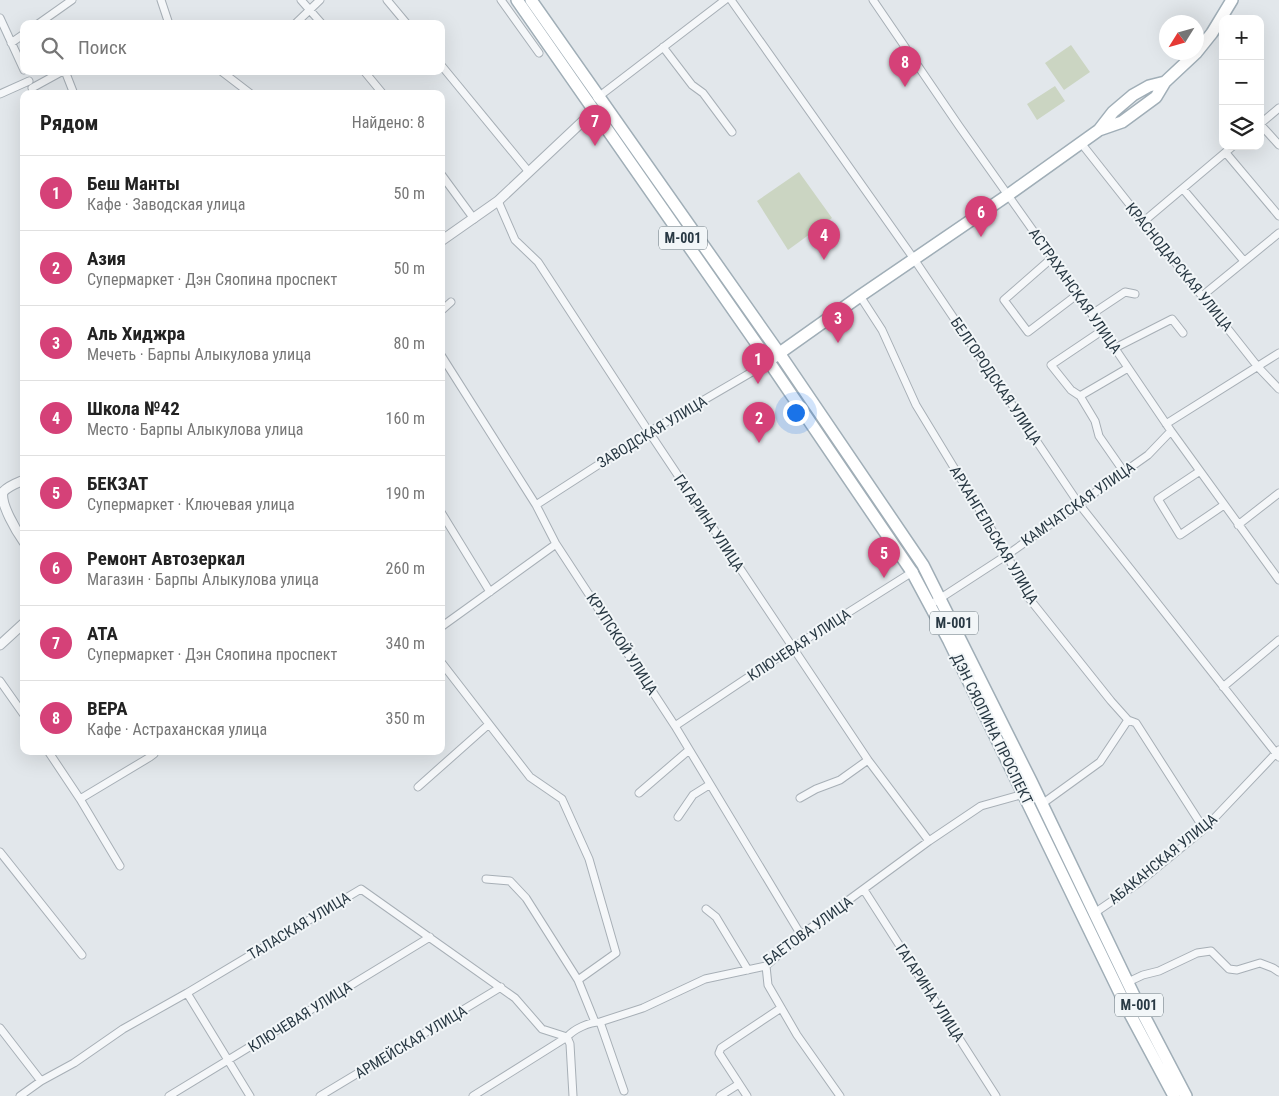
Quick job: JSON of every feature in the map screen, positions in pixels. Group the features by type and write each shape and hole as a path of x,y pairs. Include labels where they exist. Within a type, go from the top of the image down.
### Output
{"main road":[{"name":"ДЭН СЯОПИНА ПРОСПЕКТ","path":"517,0 594,100"},
{"name":"ДЭН СЯОПИНА ПРОСПЕКТ","path":"531,0 601,111 912,572 1024,794 1089,916"},
{"path":"1099,130 1122,122 1156,97 1165,82 1183,67 1202,46 1232,0"},
{"path":"769,362 860,296 1099,130 1113,112 1133,95 1149,86 1165,82"},
{"name":"ДЭН СЯОПИНА ПРОСПЕКТ","path":"601,111 779,353 923,565 1042,804 1089,916"},
{"name":"M-001","path":"1089,916 1128,982 1186,1096"},
{"name":"M-001","path":"1089,916 1130,1014 1174,1096"}],"street":[{"path":"44,20 72,0"},
{"path":"301,0 319,20"},
{"path":"299,20 320,0"},
{"path":"387,0 404,20"},
{"path":"501,0 539,53"},
{"path":"594,100 725,0"},
{"name":"БЕЛГОРОДСКАЯ УЛИЦА","path":"731,0 914,259 1079,504 1223,687 1278,753"},
{"path":"163,1 168,20"},
{"name":"АСТРАХАНСКАЯ УЛИЦА","path":"875,1 1103,330 1170,431 1279,580"},
{"path":"1,21 20,62"},
{"path":"11,43 20,37"},
{"path":"663,47 692,85 703,93 732,132"},
{"path":"445,70 529,172"},
{"path":"26,75 33,90"},
{"path":"35,90 58,75"},
{"path":"66,75 72,90"},
{"path":"226,75 246,90"},
{"path":"367,75 380,90"},
{"path":"0,94 29,81"},
{"path":"1264,121 1279,108"},
{"path":"445,239 498,201 582,122 601,111"},
{"path":"1264,128 1279,145"},
{"name":"КРАСНОДАРСКАЯ УЛИЦА","path":"1081,143 1258,367 1279,389"},
{"path":"1143,222 1229,150"},
{"path":"1226,153 1279,216"},
{"path":"445,179 474,219"},
{"path":"1183,189 1244,261"},
{"name":"ГАГАРИНА УЛИЦА","path":"498,201 515,240 538,262 792,648 868,760 929,841"},
{"path":"1202,296 1279,233"},
{"path":"1052,258 1004,300 1028,332 1078,294"},
{"path":"1092,314 1125,292 1135,294"},
{"name":"АРХАНГЕЛЬСКАЯ УЛИЦА","path":"860,296 882,330 916,405 1007,554 1028,597 1128,720 1136,723 1204,829"},
{"path":"445,308 452,302"},
{"path":"1115,348 1172,319 1183,333"},
{"path":"1103,330 1051,365 1071,390 1080,396 1095,421 1099,436 1124,472"},
{"path":"1166,424 1279,353"},
{"name":"КРУПСКОЙ УЛИЦА","path":"445,361 536,505 556,544 675,726 801,935"},
{"name":"ЗАВОДСКАЯ УЛИЦА","path":"536,505 649,432 769,362"},
{"path":"1080,396 1128,368"},
{"name":"КАМЧАТСКАЯ УЛИЦА","path":"930,605 1007,554 1148,455 1170,431"},
{"path":"1200,471 1158,499 1180,535 1224,505"},
{"path":"20,482 4,492 1,499 3,508 20,536"},
{"path":"1238,524 1279,494"},
{"path":"445,519 490,592"},
{"path":"445,624 556,544"},
{"name":"КЛЮЧЕВАЯ УЛИЦА","path":"675,726 792,648 923,565"},
{"path":"0,645 20,627"},
{"path":"1223,687 1279,640"},
{"path":"445,667 530,777 562,799 589,859 616,953 578,980"},
{"path":"0,680 20,709"},
{"path":"1042,804 1100,762 1128,720"},
{"path":"418,787 489,724"},
{"path":"639,793 689,750"},
{"name":"АБАКАНСКАЯ УЛИЦА","path":"1089,916 1137,884 1204,829 1278,753"},
{"path":"51,755 80,799 120,866"},
{"path":"80,799 153,755"},
{"path":"800,798 816,789 840,780 868,760"},
{"path":"678,817 693,795 710,784"},
{"name":"БАЕТОВА УЛИЦА","path":"473,1096 572,1032 643,1008 705,979 766,966 801,935 929,841 981,806 1024,794"},
{"path":"0,852 82,954"},
{"path":"486,879 510,881 526,898 578,980 624,1091"},
{"name":"ТАЛАСКАЯ УЛИЦА","path":"20,1096 41,1081 74,1063 123,1029 361,889 502,987 515,998 542,1029 567,1037"},
{"name":"ГАГАРИНА УЛИЦА","path":"864,890 996,1096"},
{"path":"706,909 716,917 748,970"},
{"name":"КЛЮЧЕВАЯ УЛИЦА","path":"169,1096 430,937"},
{"path":"1128,982 1143,975 1159,971 1197,953 1211,951 1229,969 1237,970 1260,963 1279,972"},
{"path":"766,966 768,985 781,1008 797,1035 840,1096"},
{"name":"АРМЕЙСКАЯ УЛИЦА","path":"320,1096 502,987"},
{"path":"187,993 250,1096"},
{"path":"747,1096 719,1053 721,1048 781,1008"},
{"path":"0,1028 41,1081"},
{"path":"567,1037 570,1044 573,1096"},
{"path":"720,1096 739,1084"}],"green space":[{"path":"1071,45 1090,72 1064,90 1045,63"},
{"path":"1055,86 1065,101 1037,120 1027,104"},
{"path":"799,172 832,218 788,250 757,201"}],"place":[{"name":"ВЕРА","path":"905,87"},
{"name":"АТА","path":"595,146"},
{"name":"Ремонт Автозеркал","path":"981,237"},
{"name":"Школа №42","path":"824,260"},
{"name":"Аль Хиджра","path":"838,343"},
{"name":"Беш Манты","path":"758,384"},
{"name":"Азия","path":"759,443"},
{"name":"БЕКЗАТ","path":"884,578"}]}
